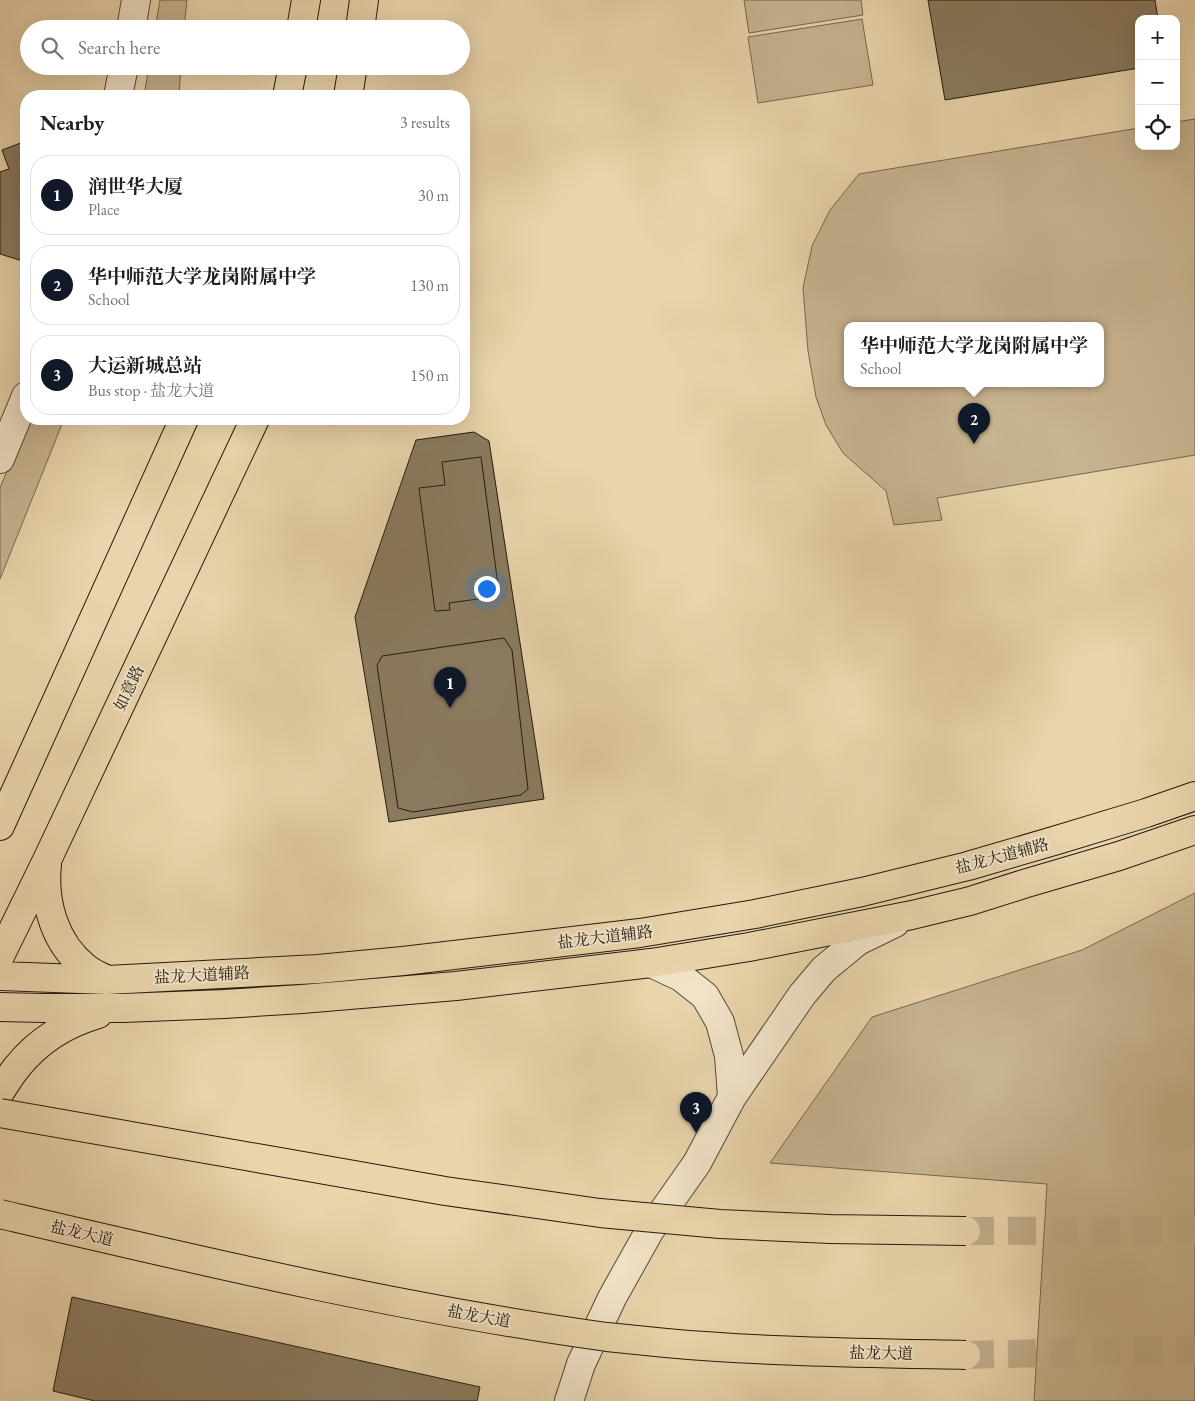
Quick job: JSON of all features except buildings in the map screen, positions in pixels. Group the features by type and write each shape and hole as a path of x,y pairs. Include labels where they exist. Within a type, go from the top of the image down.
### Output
{"main road":[{"path":"303,20 306,0"},
{"path":"361,20 364,0"},
{"path":"288,90 291,75"},
{"path":"349,90 352,75"},
{"path":"0,826 181,425"},
{"name":"如意路","path":"0,956 252,425"},
{"name":"盐龙大道辅路","path":"0,976 107,980 309,969 403,961 640,933 756,914 862,892 968,866 1146,814 1195,796"},
{"name":"盐龙大道辅路","path":"0,1007 123,1008 224,1004 438,987 651,963 758,945 912,915 970,901 1119,856 1195,830"},
{"path":"48,858 46,879 48,899 52,918 61,939 73,956 87,969 107,980"},
{"path":"0,1092 18,1065 41,1043 65,1027 89,1017 123,1008"},
{"path":"0,1113 445,1191 600,1213 720,1224 830,1229 966,1231"},
{"name":"盐龙大道","path":"0,1214 218,1265 476,1317 600,1336 723,1348 837,1353 966,1355"}],"street":[{"path":"133,20 136,0"},
{"path":"119,90 122,75"},
{"path":"0,459 20,411"},
{"path":"569,1401 581,1364 612,1298 650,1230 697,1163 732,1098 802,995 824,969 858,940 912,915"},
{"path":"651,963 681,977 705,996 720,1022 729,1056 732,1098"}],"shaded area":[{"path":"160,0 187,0 185,20 157,20"},
{"path":"744,0 861,0 863,15 749,33"},
{"path":"862,19 873,85 758,103 748,37"},
{"path":"148,75 180,75 179,90 145,90"},
{"path":"1195,119 1195,455 937,498 942,520 894,525 886,491 843,453 826,425 816,397 808,351 803,288 812,246 830,210 859,174 1135,129 1135,150 1180,150 1180,121"},
{"path":"26,425 62,425 0,579 0,488"},
{"path":"1195,893 1195,1401 1034,1401 1047,1184 770,1163 872,1017 1082,950"}],"tunnel":[{"path":"966,1231 1195,1230"},
{"path":"966,1355 1195,1349"}],"place":[{"name":"华中师范大学龙岗附属中学","path":"974,444"},
{"name":"润世华大厦","path":"450,708"},
{"name":"大运新城总站","path":"696,1133"}]}
